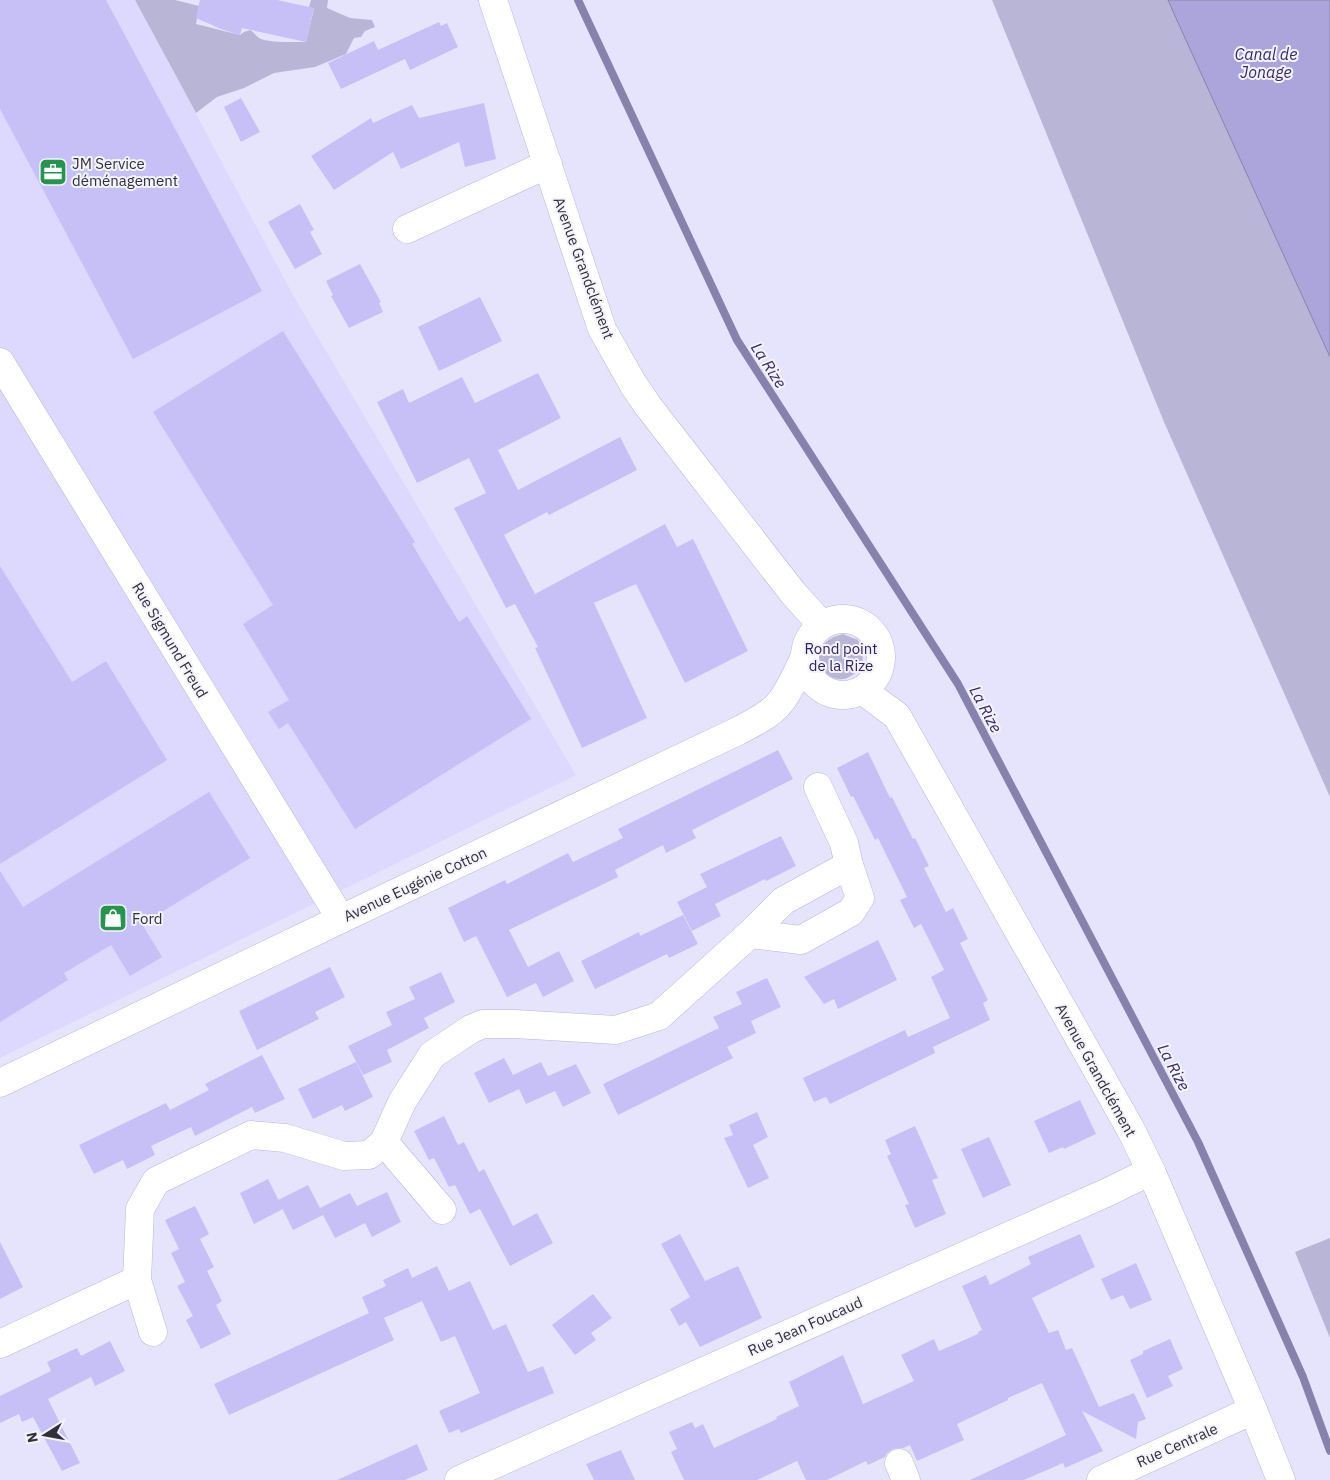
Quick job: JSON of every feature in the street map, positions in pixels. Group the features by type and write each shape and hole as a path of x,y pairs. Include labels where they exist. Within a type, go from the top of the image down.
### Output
{"street":[{"name":"Avenue Grandclément","path":"493,0 602,329 633,384 648,406 793,593 822,625"},
{"path":"408,229 548,164"},
{"name":"Rue Sigmund Freud","path":"0,362 341,919"},
{"path":"847,619 860,623 870,631 877,642 881,654 879,668 873,680 862,690 848,695 835,694 822,689 813,681 807,669 805,656 807,644 822,625 834,620 847,619"},
{"name":"Avenue Eugénie Cotton","path":"0,1083 738,731 778,706 789,689 805,656"},
{"name":"Avenue Grandclément","path":"862,690 897,716 1130,1128 1151,1170 1281,1480"},
{"path":"750,934 801,940 851,912 860,898 844,843 818,787"},
{"path":"153,1332 137,1280 140,1209 156,1181 251,1135 285,1138 344,1156 368,1155 384,1142 402,1102 432,1055 471,1029 483,1024 515,1024 616,1030 659,1016 750,934 783,900 849,865"},
{"path":"384,1142 442,1210"},
{"name":"Rue Jean Foucaud","path":"459,1480 1108,1192 1151,1170"},
{"path":"0,1344 137,1280"},
{"name":"Rue Centrale","path":"1101,1480 1253,1410"}],"shaded area":[{"path":"0,0 135,0 293,295 576,775 0,1058"}],"green space":[{"path":"135,0 175,0 199,6 196,24 240,35 250,30 263,40 306,42 314,9 309,7 311,0 328,0 327,8 350,18 372,20 375,27 365,31 361,37 354,38 346,54 315,67 274,73 244,88 217,97 196,113"},
{"path":"992,0 1168,0 1330,357 1330,797 1164,422"},
{"name":"Rond point de la Rize","path":"843,634 858,640 863,660 858,670 848,678 838,679 829,675 822,668 821,649 829,640"},
{"path":"1330,1238 1330,1338 1295,1252"}],"water":[{"name":"Canal de Jonage","path":"1168,0 1330,0 1330,357 1180,27"}],"building":[{"path":"0,0 106,0 262,291 133,359 0,109"},
{"path":"200,0 277,0 314,8 306,42 242,28 240,35 221,29 196,18"},
{"path":"439,22 441,26 447,23 458,47 410,70 405,59 341,89 328,63 374,41 378,50"},
{"path":"241,98 260,132 241,142 224,107"},
{"path":"484,103 496,159 465,167 459,142 401,169 393,152 334,190 311,156 371,118 373,123 412,105 419,118"},
{"path":"300,204 314,230 310,232 322,254 295,269 268,222"},
{"path":"360,264 381,302 379,303 383,312 349,328 331,296 333,295 326,281"},
{"path":"480,297 502,341 439,371 418,327"},
{"path":"283,331 415,542 412,544 459,622 467,616 531,719 355,829 288,723 279,729 268,712 289,700 243,624 273,605 153,412"},
{"path":"538,373 561,418 498,450 518,490 620,437 637,470 549,515 547,512 504,535 535,594 665,524 677,547 693,539 748,651 685,683 636,584 594,603 647,718 582,748 535,648 538,647 515,604 506,608 454,508 486,493 469,458 417,483 377,402 403,389 409,403 462,377 475,403"},
{"path":"0,566 72,682 106,661 167,760 0,864"},
{"path":"778,750 793,779 692,830 696,838 666,853 663,845 615,870 618,877 509,930 528,967 559,951 574,981 543,997 536,983 507,997 476,936 464,942 448,908 505,880 507,884 568,853 573,862 623,838 618,829"},
{"path":"868,752 890,798 892,797 929,866 924,868 946,912 953,908 968,939 960,943 988,1000 983,1003 990,1020 933,1047 935,1053 830,1104 826,1097 814,1102 803,1078 905,1030 908,1037 950,1018 931,977 944,970 921,924 914,928 900,900 907,897 878,838 875,840 837,768"},
{"path":"209,792 250,858 142,924 162,957 130,976 111,945 64,973 68,980 0,1022 0,871 23,907"},
{"path":"781,836 796,866 715,904 721,916 692,931 677,902 707,887 700,874"},
{"path":"683,915 698,944 669,958 667,954 595,989 581,961 639,932 640,936"},
{"path":"878,940 897,980 838,1009 834,999 824,1004 804,977"},
{"path":"330,967 345,997 315,1012 319,1019 257,1050 239,1011"},
{"path":"441,972 455,1002 424,1018 429,1028 387,1050 392,1062 363,1075 348,1046 392,1025 386,1012 415,999 409,987"},
{"path":"767,978 781,1007 751,1021 756,1033 727,1047 733,1058 618,1115 603,1084 719,1028 713,1017 742,1004 736,992"},
{"path":"262,1055 285,1099 255,1113 252,1107 195,1136 191,1127 151,1146 155,1155 127,1169 123,1160 94,1174 79,1145 166,1103 170,1110 209,1090 205,1084"},
{"path":"504,1058 513,1075 541,1062 548,1076 576,1064 591,1093 563,1107 555,1091 526,1104 519,1089 489,1103 474,1073"},
{"path":"356,1062 373,1097 345,1111 342,1105 313,1119 298,1089"},
{"path":"1080,1100 1096,1134 1064,1149 1063,1147 1049,1153 1034,1121"},
{"path":"757,1112 768,1137 753,1145 769,1178 748,1188 724,1138 733,1135 729,1125"},
{"path":"444,1116 458,1145 464,1142 479,1172 484,1169 513,1226 537,1213 553,1243 510,1266 480,1209 470,1214 455,1185 449,1187 434,1158 429,1160 414,1131"},
{"path":"915,1126 938,1178 932,1180 946,1214 915,1228 905,1205 909,1204 887,1156 891,1154 885,1140"},
{"path":"989,1137 1011,1185 983,1198 961,1149"},
{"path":"268,1179 283,1209 254,1224 240,1193"},
{"path":"308,1185 320,1208 350,1193 357,1206 387,1192 401,1222 372,1237 365,1223 335,1238 323,1215 293,1230 278,1200"},
{"path":"195,1206 209,1234 200,1239 214,1267 207,1271 222,1301 216,1305 231,1334 201,1349 186,1320 193,1316 177,1286 185,1282 171,1253 179,1249 165,1220"},
{"path":"680,1234 705,1281 738,1266 762,1318 700,1347 686,1322 679,1326 670,1309 690,1297 661,1244"},
{"path":"1080,1234 1095,1267 1032,1298 1049,1333 1058,1330 1066,1350 1072,1348 1099,1407 1134,1393 1146,1419 1138,1422 1136,1439 1082,1411 1103,1451 1065,1468 1063,1463 1024,1480 970,1480 1066,1435 1042,1383 957,1424 964,1440 917,1461 910,1445 893,1449 885,1457 868,1465 866,1461 827,1480 806,1480 797,1461 757,1480 684,1480 671,1452 677,1449 669,1432 692,1422 695,1428 703,1424 714,1448 777,1419 776,1417 799,1406 789,1382 843,1355 863,1404 914,1381 901,1355 934,1339 939,1351 978,1334 982,1330 962,1286 986,1275 990,1285 1031,1264 1028,1257"},
{"path":"0,1242 23,1287 0,1299"},
{"path":"1136,1263 1152,1300 1130,1309 1123,1295 1111,1300 1101,1279"},
{"path":"437,1266 449,1291 470,1281 493,1330 506,1324 528,1372 543,1366 554,1393 461,1433 459,1429 449,1433 439,1411 480,1393 455,1336 441,1342 422,1301 384,1318 394,1340 229,1415 214,1384 369,1313 362,1297 386,1286 383,1280 408,1268 412,1278"},
{"path":"593,1294 612,1318 591,1333 596,1340 575,1355 552,1325"},
{"path":"1170,1339 1183,1369 1168,1376 1173,1386 1147,1398 1130,1360 1143,1354 1143,1351"},
{"path":"110,1341 125,1371 95,1386 91,1377 48,1399 80,1463 62,1471 33,1417 22,1422 19,1414 0,1423 0,1396 51,1371 47,1362 77,1348 81,1356"},
{"path":"417,1444 428,1470 405,1480 337,1480"},
{"path":"621,1450 635,1480 594,1480 586,1464"}],"waterway":[{"name":"La Rize","path":"578,0 737,340 958,684 1198,1142 1303,1377 1330,1451"}],"place":[{"name":"JM Service déménagement","path":"53,172"},
{"name":"Ford","path":"113,918"}]}
